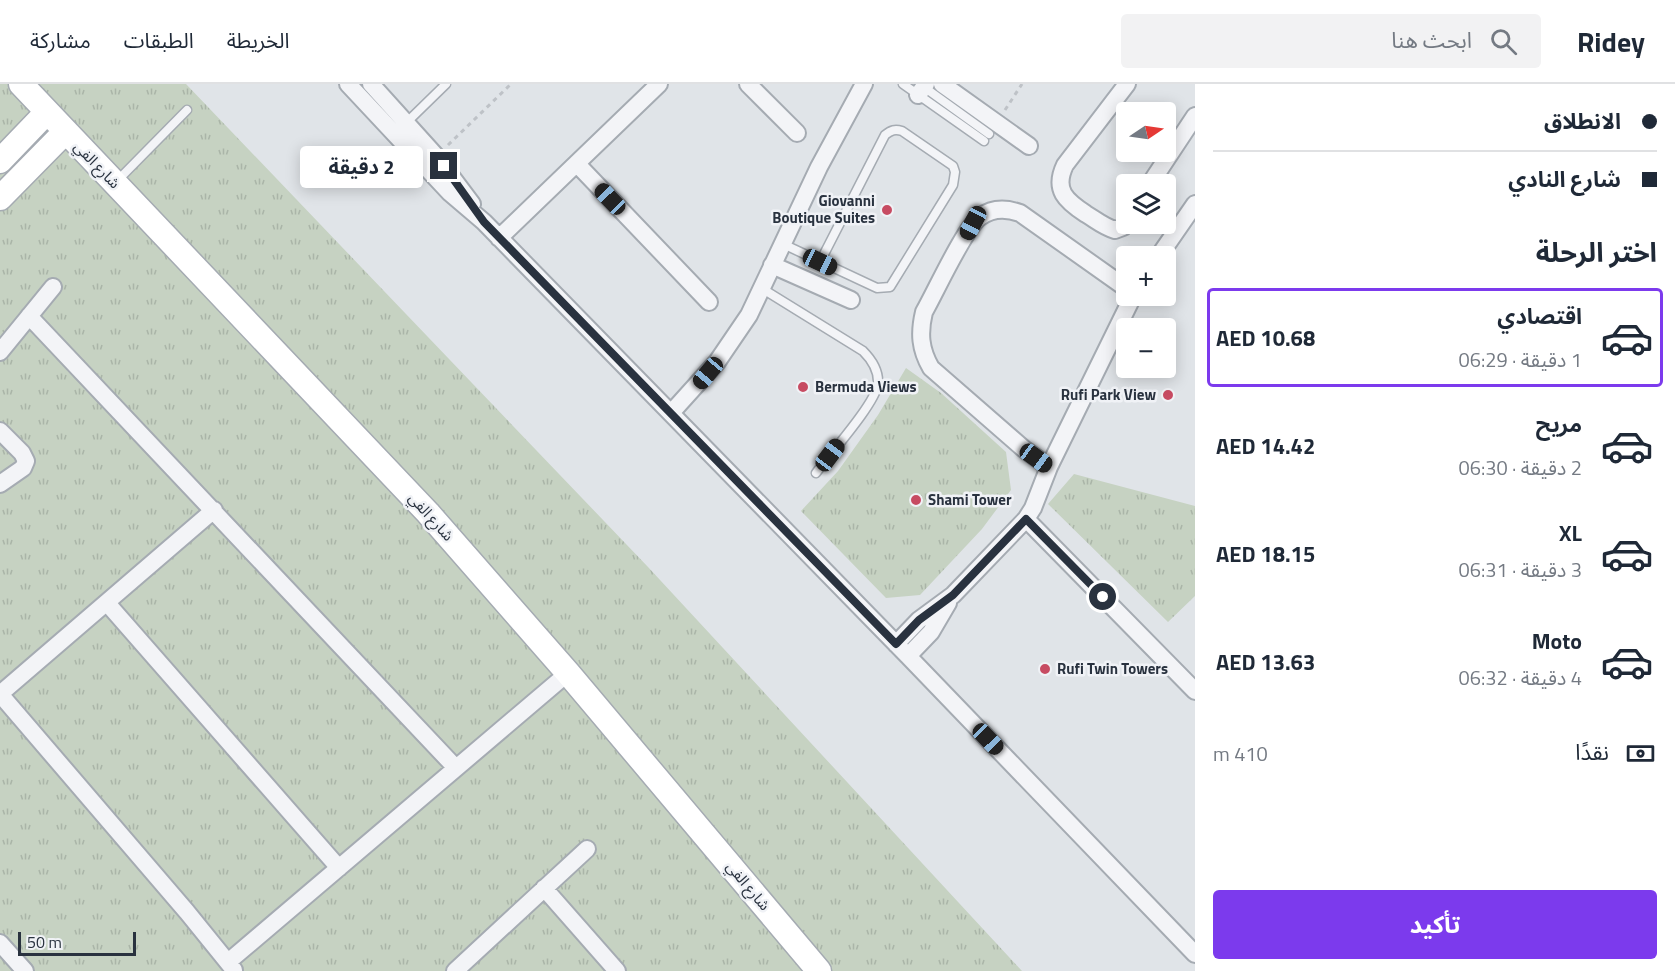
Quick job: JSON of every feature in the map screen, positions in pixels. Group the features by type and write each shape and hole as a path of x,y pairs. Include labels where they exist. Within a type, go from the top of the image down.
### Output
{"street":[{"name":"شارع الفي","path":"21,84 428,513 568,673 819,971"},
{"path":"348,84 450,193 500,238 1195,954"},
{"path":"371,84 436,156 484,222"},
{"path":"500,238 660,84"},
{"path":"748,84 797,133"},
{"path":"671,413 699,383 734,339 749,315 832,141 864,84"},
{"path":"942,84 990,133 1029,146"},
{"path":"1116,230 1106,227 1070,204 1062,192 1060,178 1065,165 1127,84"},
{"path":"0,161 47,112"},
{"path":"1157,174 1195,116"},
{"path":"0,198 65,132"},
{"path":"577,164 709,302"},
{"path":"1166,246 1195,204"},
{"path":"1049,467 1024,449 931,368 920,341 924,312 973,223 981,216 1000,209 1020,213 1116,281"},
{"path":"772,265 851,300"},
{"path":"0,352 53,287"},
{"path":"896,644 919,620 953,595 1026,519 1128,306"},
{"path":"29,316 456,768"},
{"path":"0,431 26,460 23,468 0,484"},
{"path":"214,510 0,694 179,902 231,967 339,868 568,673"},
{"path":"1026,519 1195,691"},
{"path":"908,656 931,632 953,595"},
{"path":"106,603 339,868"},
{"path":"455,971 588,849"},
{"path":"544,888 617,971"},
{"path":"0,943 25,971"}],"lane":[{"path":"406,123 446,84"},
{"path":"903,84 922,87 990,133"},
{"path":"114,184 187,111"},
{"path":"783,244 820,262 877,288 890,287 953,185 955,172 953,166 902,131 889,132 885,135 820,262"},
{"path":"761,288 863,351 875,366 878,385 875,394 816,473"}],"path":[{"path":"436,156 512,84"},
{"path":"990,133 1022,84"}],"green space":[{"path":"0,84 186,84 648,567 1022,971 0,971"},
{"path":"906,368 941,393 1006,452 1011,490 982,529 920,595 886,598 801,511 838,471 878,415"},
{"path":"1074,474 1195,506 1195,596 1168,622 1048,504"}],"place":[{"name":"Giovanni Boutique Suites","path":"887,210"},
{"name":"Bermuda Views","path":"803,387"},
{"name":"Rufi Park View","path":"1168,395"},
{"name":"Shami Tower","path":"916,500"},
{"name":"Rufi Twin Towers","path":"1045,669"}],"route":[{"path":"444,166 484,222 896,644 919,620 953,595 1026,519 1103,597"}]}
